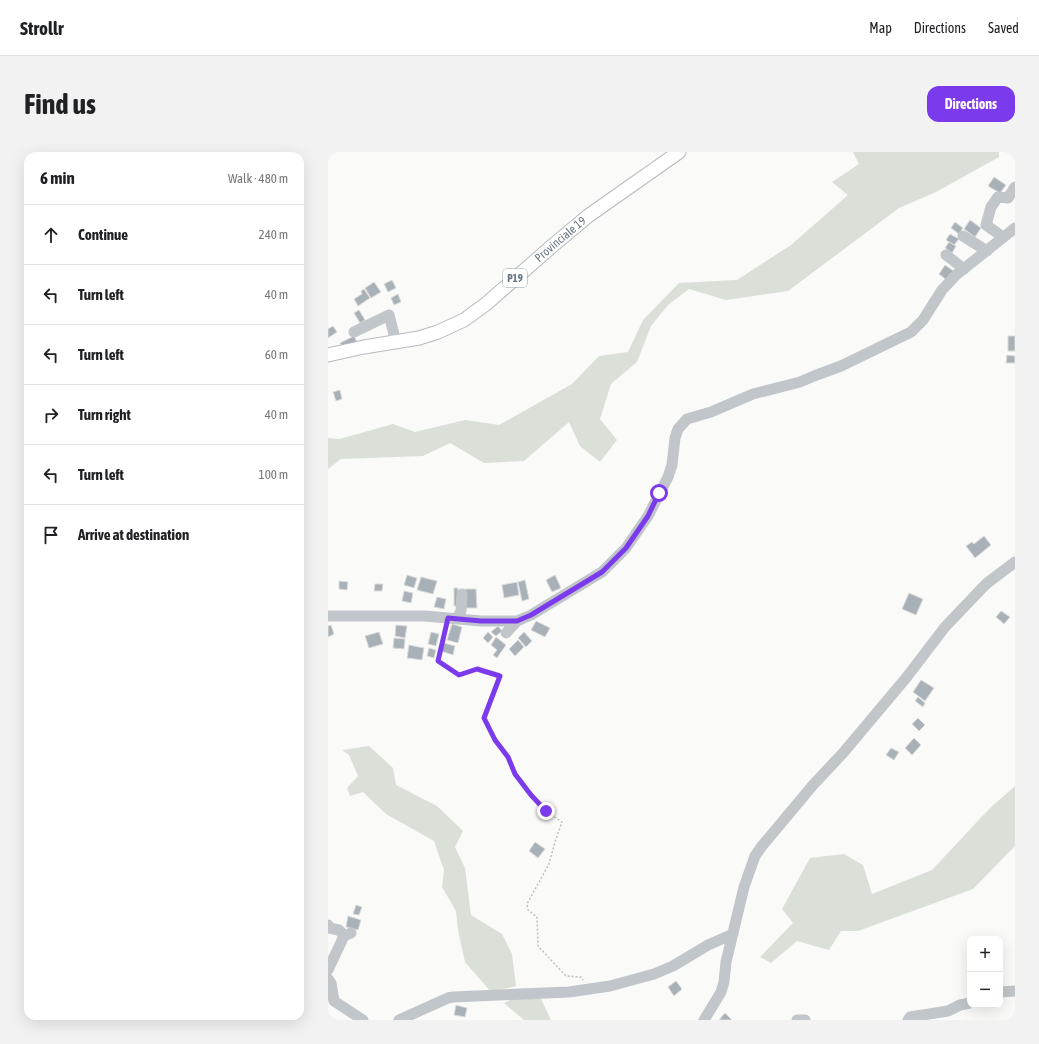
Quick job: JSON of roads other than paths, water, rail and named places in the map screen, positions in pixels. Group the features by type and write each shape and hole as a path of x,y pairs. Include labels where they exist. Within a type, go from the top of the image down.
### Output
{"main road":[{"name":"Provinciale 19","path":"328,356 364,347 419,338 438,332 464,320 486,304 588,216 679,152"}],"street":[{"path":"1003,238 986,225 992,207 998,197 1008,198 1015,188"},
{"path":"506,633 517,621 531,615 602,572 626,548 648,516 668,477 672,465 675,438 678,429 687,419 711,412 753,394 800,382 841,366 911,332 923,320 942,290 964,269 1015,228"},
{"path":"963,236 986,251"},
{"path":"946,255 964,269"},
{"path":"354,332 389,315 396,342"},
{"path":"704,1020 721,992 732,934 755,856 813,785 844,753 906,678 945,626 986,584 1015,562"},
{"path":"452,619 461,611 462,594"},
{"path":"328,616 425,616 452,619 517,621"},
{"path":"328,925 329,928 339,930 347,935 328,970"},
{"path":"399,1020 453,997 569,992 610,986 654,974 673,966 708,945 732,934"},
{"path":"328,979 331,983 334,1001 350,1017 362,1020"},
{"path":"1003,992 1015,990"},
{"path":"908,1020 910,1018 948,1011 960,1005 967,1004"},
{"path":"797,1020 804,1020"}]}
